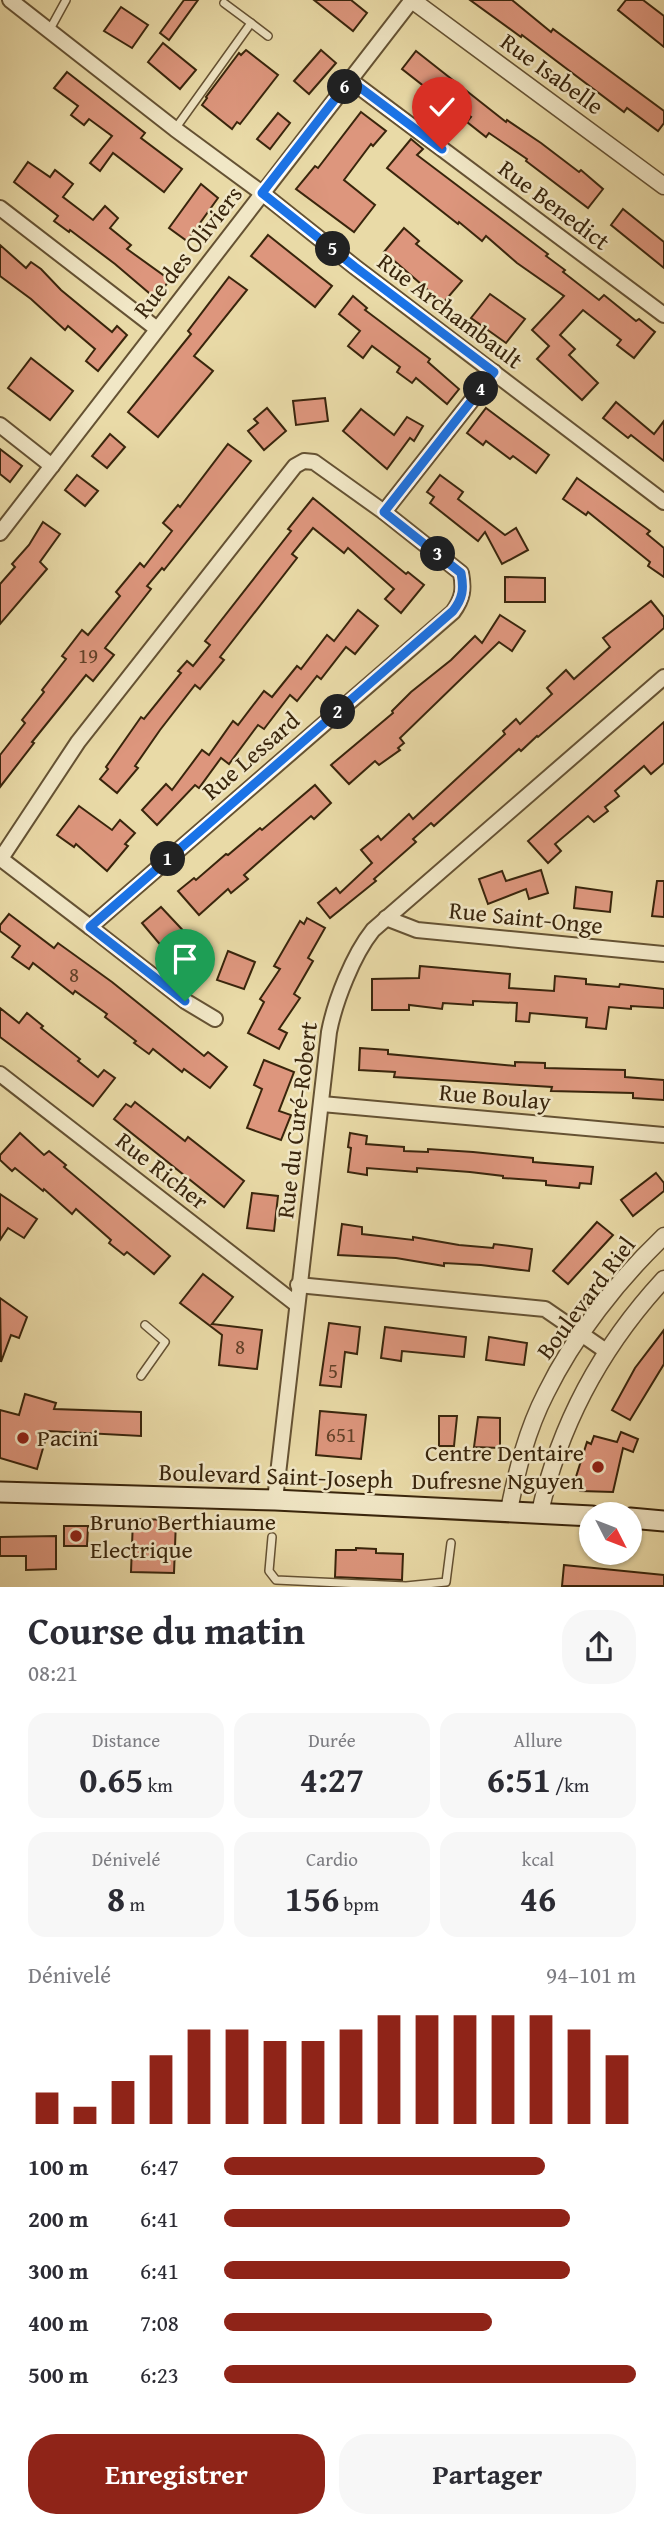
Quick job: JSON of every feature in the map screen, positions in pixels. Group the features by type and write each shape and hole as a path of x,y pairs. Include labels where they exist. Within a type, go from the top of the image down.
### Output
{"main road":[{"name":"Boulevard Saint-Joseph","path":"0,1492 275,1500 579,1515"},
{"path":"642,1519 664,1521"}],"street":[{"name":"Rue Archambault","path":"10,0 664,502"},
{"name":"Rue des Oliviers","path":"0,533 412,0"},
{"name":"Rue Isabelle","path":"412,0 664,186"},
{"name":"Rue Benedict","path":"350,80 664,316"},
{"path":"0,208 157,329"},
{"path":"384,512 494,372"},
{"path":"0,425 52,466"},
{"name":"Rue Lessard","path":"304,461 314,462 384,512 461,573 464,589 453,611 90,927 0,860 78,742 295,466 304,461"},
{"name":"Rue du Curé-Robert","path":"275,1500 298,1284 332,1017 364,942 386,918 664,677"},
{"name":"Rue Saint-Onge","path":"386,918 417,930 664,954"},
{"path":"90,927 185,1001 215,1019"},
{"name":"Rue Richer","path":"0,1074 296,1304"},
{"name":"Rue Boulay","path":"322,1104 664,1135"},
{"name":"Boulevard Riel","path":"509,1510 527,1439 546,1393 582,1334 637,1263 664,1236"},
{"name":"Boulevard Riel","path":"540,1512 548,1474 572,1412 606,1351 664,1279"},
{"path":"298,1284 533,1307 555,1314 606,1351"}],"lane":[{"path":"48,31 66,0"},
{"path":"225,3 268,36"},
{"path":"175,129 251,23"},
{"path":"141,1376 165,1342 145,1325"},
{"path":"272,1537 269,1571 276,1580 406,1586 446,1582 451,1543"}],"building":[{"path":"184,0 198,0 169,40 160,33"},
{"path":"314,0 351,0 367,13 353,31"},
{"path":"470,0 512,0 551,32 553,29 664,111 664,123 658,131 627,108 624,112 522,35 521,37"},
{"path":"626,0 643,0 664,16 664,47 618,10"},
{"path":"121,7 148,25 132,48 104,31"},
{"path":"163,43 196,70 180,89 148,62"},
{"path":"246,50 278,75 240,124 237,122 232,129 202,105 239,53 241,55"},
{"path":"321,50 336,63 309,94 294,81"},
{"path":"416,51 506,122 507,120 541,143 579,172 581,170 603,189 588,208 526,161 527,159 489,133 486,137 467,122 471,117 428,83 425,87 402,69"},
{"path":"67,72 145,133 141,138 182,169 164,192 113,153 100,171 90,163 112,136 89,119 84,125 71,115 78,106 54,88"},
{"path":"361,112 386,131 373,146 371,144 344,180 375,205 354,232 296,189 315,166 318,168"},
{"path":"278,113 290,123 270,149 257,139"},
{"path":"411,139 423,149 417,155 548,254 546,256 565,270 563,272 599,300 604,295 636,321 639,319 655,332 634,358 617,345 621,340 583,310 560,335 575,349 569,355 598,383 582,400 537,359 549,346 532,330 564,296 517,263 486,236 482,241 459,222 458,224 387,168"},
{"path":"28,162 50,177 55,170 73,184 63,197 93,220 105,206 118,218 110,228 131,245 127,249 170,280 155,298 115,264 54,221 58,216 14,182"},
{"path":"201,184 218,198 187,241 169,228"},
{"path":"623,209 664,242 664,268 611,225"},
{"path":"404,228 419,241 416,244 462,281 443,303 384,252"},
{"path":"268,235 332,286 315,307 251,256"},
{"path":"0,245 26,268 31,262 41,269 61,290 112,332 117,326 127,335 98,371 86,361 95,349 68,326 65,330 31,299 0,276"},
{"path":"229,277 247,290 194,356 213,371 158,437 128,412 191,334 188,331"},
{"path":"490,294 525,319 506,343 471,318"},
{"path":"353,296 367,308 365,310 430,359 428,362 459,389 447,404 416,378 412,383 397,372 400,367 372,346 363,358 348,346 360,331 339,314"},
{"path":"31,358 73,391 50,420 8,388"},
{"path":"325,398 328,421 296,425 293,401"},
{"path":"616,402 654,434 664,421 664,461 631,435 628,438 603,418"},
{"path":"267,408 286,431 264,450 248,431 258,423 254,419"},
{"path":"486,408 549,455 536,473 513,456 510,459 486,441 483,445 467,433"},
{"path":"361,409 394,435 407,417 423,426 414,441 410,438 387,469 343,431"},
{"path":"110,434 125,447 107,468 92,456"},
{"path":"228,444 251,461 164,570 162,568 147,586 151,589 105,648 114,655 93,681 86,675 0,787 0,755 25,723 22,720 66,659 62,656 82,630 88,635 120,596 116,592 140,563 144,567 172,531 163,523 178,505 180,507"},
{"path":"0,449 22,466 10,482 0,474"},
{"path":"77,475 98,491 85,506 65,490"},
{"path":"440,475 463,492 458,499 505,535 516,528 528,550 502,564 485,532 478,541 430,503 434,497 427,492"},
{"path":"577,478 650,531 647,534 664,548 664,577 648,566 650,562 588,512 586,515 563,499"},
{"path":"313,498 406,574 408,572 424,585 401,613 385,599 394,589 348,548 344,553 313,528 292,554 297,558 220,657 224,660 200,689 195,685 135,766 138,768 117,793 100,779 108,769 106,767 141,717 144,719 181,673 178,671 187,661 193,666 210,645 205,641 291,531 288,529"},
{"path":"43,522 60,534 40,562 47,569 0,624 0,584 15,567 12,564 29,545"},
{"path":"505,577 545,578 545,602 505,602"},
{"path":"651,601 664,617 664,628 538,737 521,751 519,749 434,826 431,823 413,839 416,842 374,879 376,881 330,918 318,903 336,888 340,893 372,863 361,850 378,836 381,840 409,814 413,819 505,734 503,731 516,719 520,724 552,694 547,688 566,670 574,679 610,647 603,638"},
{"path":"358,610 378,626 355,654 346,647 321,679 317,676 297,701 290,695 264,729 258,725 229,764 221,758 199,788 195,785 157,825 142,810 166,784 172,790 202,750 209,755 233,721 238,725 264,691 272,697 297,666 301,669 327,635 334,641"},
{"path":"500,615 525,631 512,651 499,642 400,738 404,743 398,748 400,750 379,765 375,761 349,784 331,765 393,713 411,692 451,660 475,636 482,643"},
{"path":"664,722 664,763 651,774 644,766 615,791 619,796 605,807 608,811 594,822 588,816 555,844 561,851 548,863 528,841"},
{"path":"315,785 331,803 314,819 311,816 244,875 248,879 231,893 228,889 199,915 178,891 194,878 196,880 260,828 262,830"},
{"path":"79,806 112,830 120,820 135,833 107,871 76,844 74,847 57,835"},
{"path":"541,870 548,893 529,899 526,889 488,904 479,879 502,871 506,881"},
{"path":"657,881 664,881 664,917 652,916"},
{"path":"576,887 612,892 610,912 574,908"},
{"path":"161,907 207,956 192,969 169,942 163,948 142,923"},
{"path":"9,914 54,948 58,943 112,982 204,1056 208,1052 227,1067 210,1088 184,1069 182,1072 153,1049 149,1054 105,1017 107,1014 75,991 73,994 33,963 29,969 12,957 20,946 0,931 0,925"},
{"path":"307,918 325,928 308,958 313,961 294,994 300,998 279,1029 287,1033 279,1049 248,1033 264,1002 260,999 280,969 274,966 300,921 304,924"},
{"path":"228,951 255,962 244,989 217,980"},
{"path":"420,966 510,974 509,988 554,991 555,976 586,979 586,984 619,987 620,984 664,989 664,1008 609,1007 606,1029 586,1027 587,1018 530,1013 529,1022 516,1021 517,1003 473,1001 473,1005 443,1003 442,1009 409,1005 409,1010 372,1010 372,979 419,978"},
{"path":"0,1008 19,1023 27,1013 98,1077 104,1070 115,1078 93,1106 0,1037"},
{"path":"360,1048 388,1050 388,1054 515,1066 515,1062 545,1063 545,1068 625,1070 625,1077 664,1080 664,1100 633,1098 633,1093 551,1091 552,1087 394,1077 395,1072 359,1070"},
{"path":"264,1060 294,1072 279,1111 291,1115 281,1140 247,1128 262,1089 254,1085"},
{"path":"135,1102 185,1141 188,1137 244,1181 224,1207 114,1119 126,1104 131,1107"},
{"path":"20,1133 44,1155 49,1151 66,1165 64,1167 170,1256 154,1274 127,1252 124,1255 109,1243 111,1240 76,1209 72,1214 44,1189 43,1191 15,1168 12,1171 0,1160 0,1155"},
{"path":"350,1133 367,1136 366,1144 404,1147 404,1151 428,1152 428,1149 473,1152 533,1158 533,1162 593,1167 591,1184 580,1183 579,1188 546,1185 546,1181 417,1168 417,1172 367,1168 367,1175 348,1172"},
{"path":"656,1173 664,1183 664,1191 633,1216 621,1200"},
{"path":"252,1193 278,1196 274,1231 247,1228"},
{"path":"0,1194 37,1219 24,1238 8,1228 0,1240"},
{"path":"597,1222 613,1235 568,1284 553,1271"},
{"path":"342,1224 362,1227 362,1234 413,1240 413,1237 493,1248 494,1244 532,1249 529,1271 481,1265 444,1263 444,1266 396,1258 338,1255"},
{"path":"203,1274 233,1297 212,1324 262,1330 257,1369 219,1365 222,1335 180,1303"},
{"path":"0,1298 27,1317 19,1338 11,1335 1,1362"},
{"path":"329,1323 360,1327 357,1354 345,1352 341,1387 320,1385"},
{"path":"385,1327 466,1337 464,1357 402,1351 401,1361 381,1358"},
{"path":"664,1330 664,1364 630,1420 612,1410 635,1368"},
{"path":"489,1337 527,1343 524,1365 486,1360"},
{"path":"25,1394 56,1403 54,1409 141,1412 141,1436 48,1431 37,1469 0,1458 0,1410 19,1415"},
{"path":"320,1411 366,1415 361,1459 316,1455"},
{"path":"439,1416 457,1416 454,1446 439,1446"},
{"path":"478,1417 500,1418 500,1448 474,1447"},
{"name":"Centre Dentaire Dufresne Nguyen","path":"621,1432 638,1439 633,1452 623,1448 613,1492 580,1491 574,1483 587,1442 591,1444 594,1436 617,1442"},
{"path":"133,1519 176,1520 174,1573 131,1572"},
{"name":"Bruno Berthiaume Electrique","path":"64,1526 88,1526 87,1546 64,1546"},
{"path":"56,1536 56,1569 26,1570 26,1556 0,1556 0,1537"},
{"path":"376,1549 376,1553 403,1554 402,1580 335,1577 336,1550"},
{"path":"564,1565 664,1575 664,1586 562,1586"}],"place":[{"name":"Pacini","path":"23,1438"},
{"name":"Centre Dentaire Dufresne Nguyen","path":"598,1467"},
{"name":"Bruno Berthiaume Electrique","path":"76,1536"}],"route":[{"path":"185,1001 90,927 453,611 464,589 461,573 384,512 494,372 262,193 350,80 442,149"}]}
